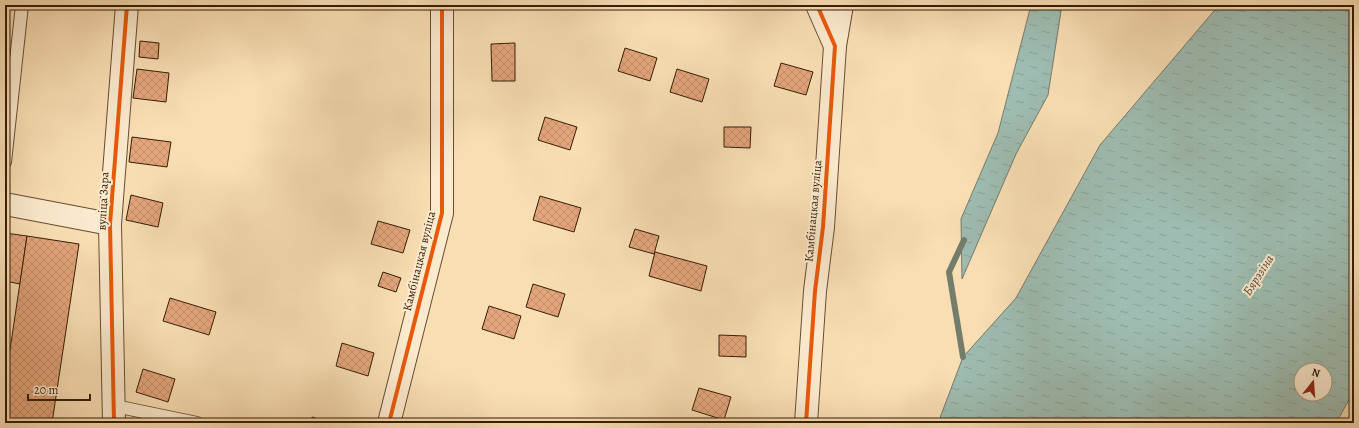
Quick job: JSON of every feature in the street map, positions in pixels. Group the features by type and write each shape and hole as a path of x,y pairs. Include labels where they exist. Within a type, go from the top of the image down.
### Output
{"street":[{"name":"вуліца Зара","path":"115,414 110,224 127,5"},
{"name":"Камбінацкая вуліца","path":"390,423 442,212 442,5"},
{"name":"Камбінацкая вуліца","path":"817,5 835,46"},
{"name":"Камбінацкая вуліца","path":"806,423 815,291 823,227 835,46 842,5"},
{"path":"5,204 110,224"}],"lane":[{"path":"5,162 22,5"},
{"path":"115,414 197,423"}],"water":[{"path":"1031,5 1062,5 1048,95 1016,154 962,279 961,219 998,133"},
{"name":"Бярэзіна","path":"1219,5 1354,5 1354,391 1336,423 938,423 963,357 1016,298 1100,145"}],"building":[{"path":"140,41 159,43 158,59 139,57"},
{"path":"515,43 515,81 492,81 491,44"},
{"path":"625,48 657,58 650,81 618,71"},
{"path":"781,63 813,72 806,95 774,86"},
{"path":"137,69 169,73 166,102 133,98"},
{"path":"677,69 709,79 702,102 670,92"},
{"path":"545,117 577,127 570,150 538,140"},
{"path":"724,127 751,127 750,148 724,147"},
{"path":"132,137 171,142 167,167 129,162"},
{"path":"131,195 163,203 158,227 126,220"},
{"path":"540,196 581,208 574,232 533,220"},
{"path":"378,221 410,230 403,253 371,244"},
{"path":"635,229 659,236 654,254 629,247"},
{"path":"5,233 27,236 20,284 5,281"},
{"path":"27,236 79,244 52,423 5,423 5,383"},
{"path":"655,252 707,266 701,291 649,276"},
{"path":"383,272 401,278 396,292 378,286"},
{"path":"533,284 565,294 558,317 526,307"},
{"path":"170,298 216,312 209,335 163,321"},
{"path":"489,306 521,316 514,339 482,329"},
{"path":"719,335 746,336 746,357 719,356"},
{"path":"342,343 374,353 368,376 336,366"},
{"path":"143,369 175,379 168,402 136,392"},
{"path":"699,388 731,397 724,420 692,410"},
{"path":"312,417 331,423 310,423"}],"waterway":[{"path":"963,357 949,272 964,240"}],"cycle path":[{"path":"114,423 110,224 127,5"},
{"path":"389,423 442,213 442,5"},
{"path":"806,423 815,291 823,227 835,46 817,5"}]}
